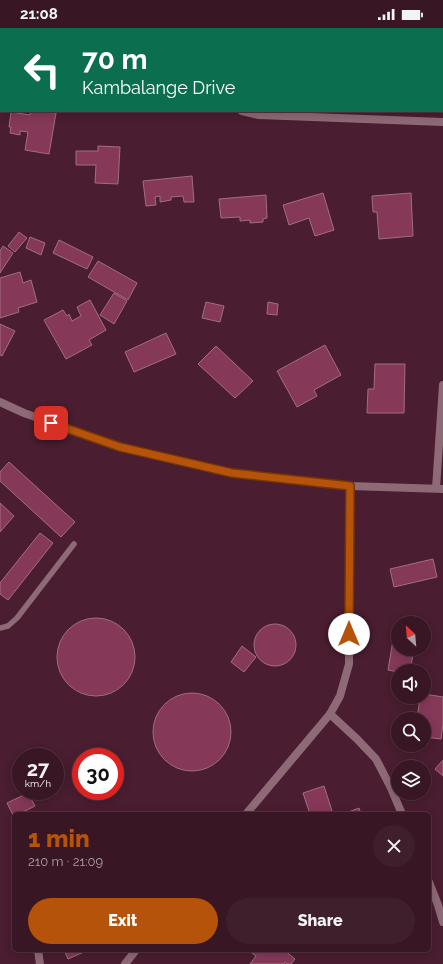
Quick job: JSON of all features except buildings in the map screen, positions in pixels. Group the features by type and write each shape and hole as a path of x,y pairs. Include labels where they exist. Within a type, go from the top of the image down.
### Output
{"street":[{"path":"246,112 259,115 443,122"},
{"path":"0,402 24,413 120,447 232,473 350,486 440,488 443,385"},
{"path":"248,812 330,714 340,696 349,664 350,486"},
{"path":"330,714 376,759 401,812"},
{"path":"431,887 443,922"},
{"path":"38,952 40,964"},
{"path":"125,964 134,952"}],"lane":[{"path":"0,628 8,626 18,618 74,544"}],"route":[{"path":"51,423 120,447 232,473 350,486 349,634"}]}
